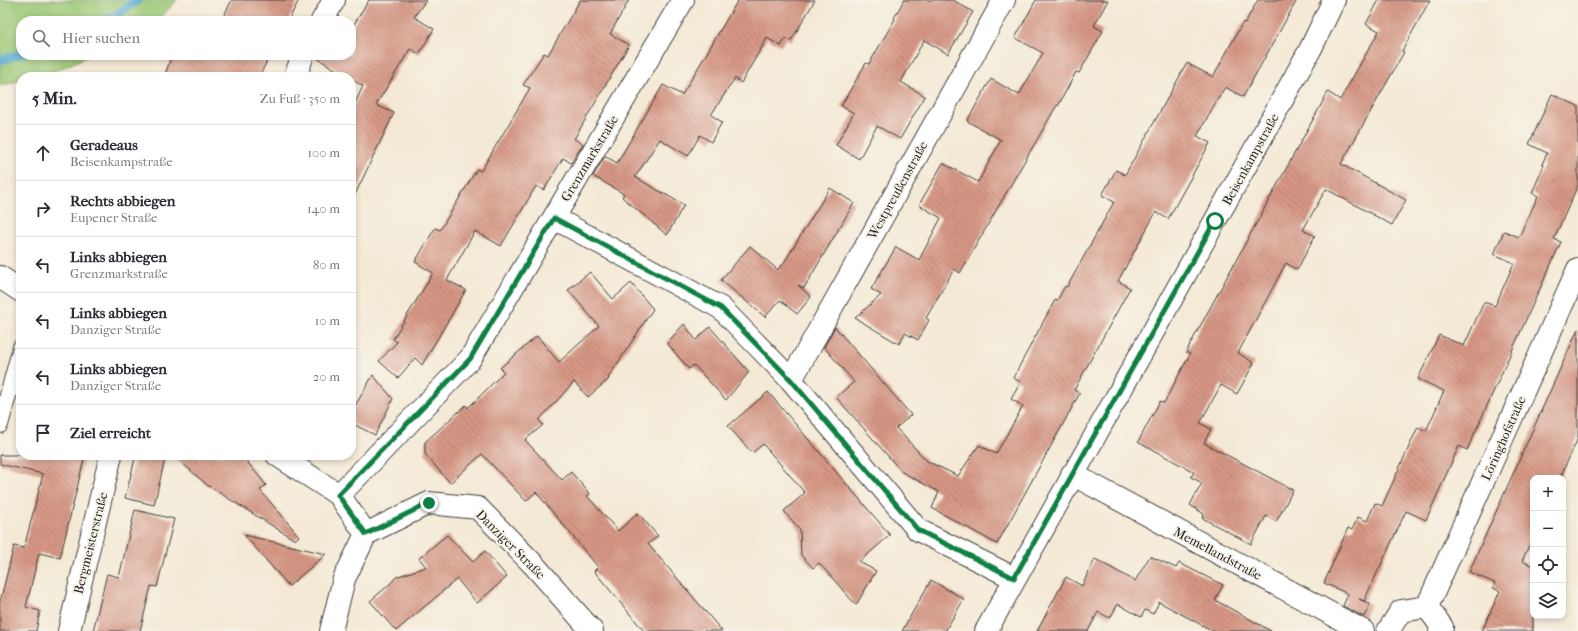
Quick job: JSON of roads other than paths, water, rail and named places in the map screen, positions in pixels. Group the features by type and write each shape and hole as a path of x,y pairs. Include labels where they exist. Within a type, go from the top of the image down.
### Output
{"street":[{"path":"325,16 334,0"},
{"name":"Grenzmarkstraße","path":"338,495 470,359 683,0"},
{"name":"Westpreußenstraße","path":"791,380 1004,0"},
{"name":"Beisenkampstraße","path":"986,631 1014,578 1311,48 1334,0"},
{"path":"297,72 301,60"},
{"path":"554,218 721,308 791,380 918,530 1014,578"},
{"name":"Löringhofstraße","path":"1427,607 1578,268"},
{"path":"0,277 16,288"},
{"name":"Bergmeisterstraße","path":"69,631 111,460"},
{"path":"285,460 338,495 366,534 344,579 331,631"},
{"name":"Memellandstraße","path":"1072,474 1363,631"},
{"name":"Danziger Straße","path":"366,534 429,503 478,508 533,564 592,631"},
{"path":"1388,631 1401,611 1427,607 1442,627 1440,631"}],"lane":[{"path":"0,425 16,366"}],"waterway":[{"path":"114,16 138,0"},
{"path":"0,60 16,55"}]}
